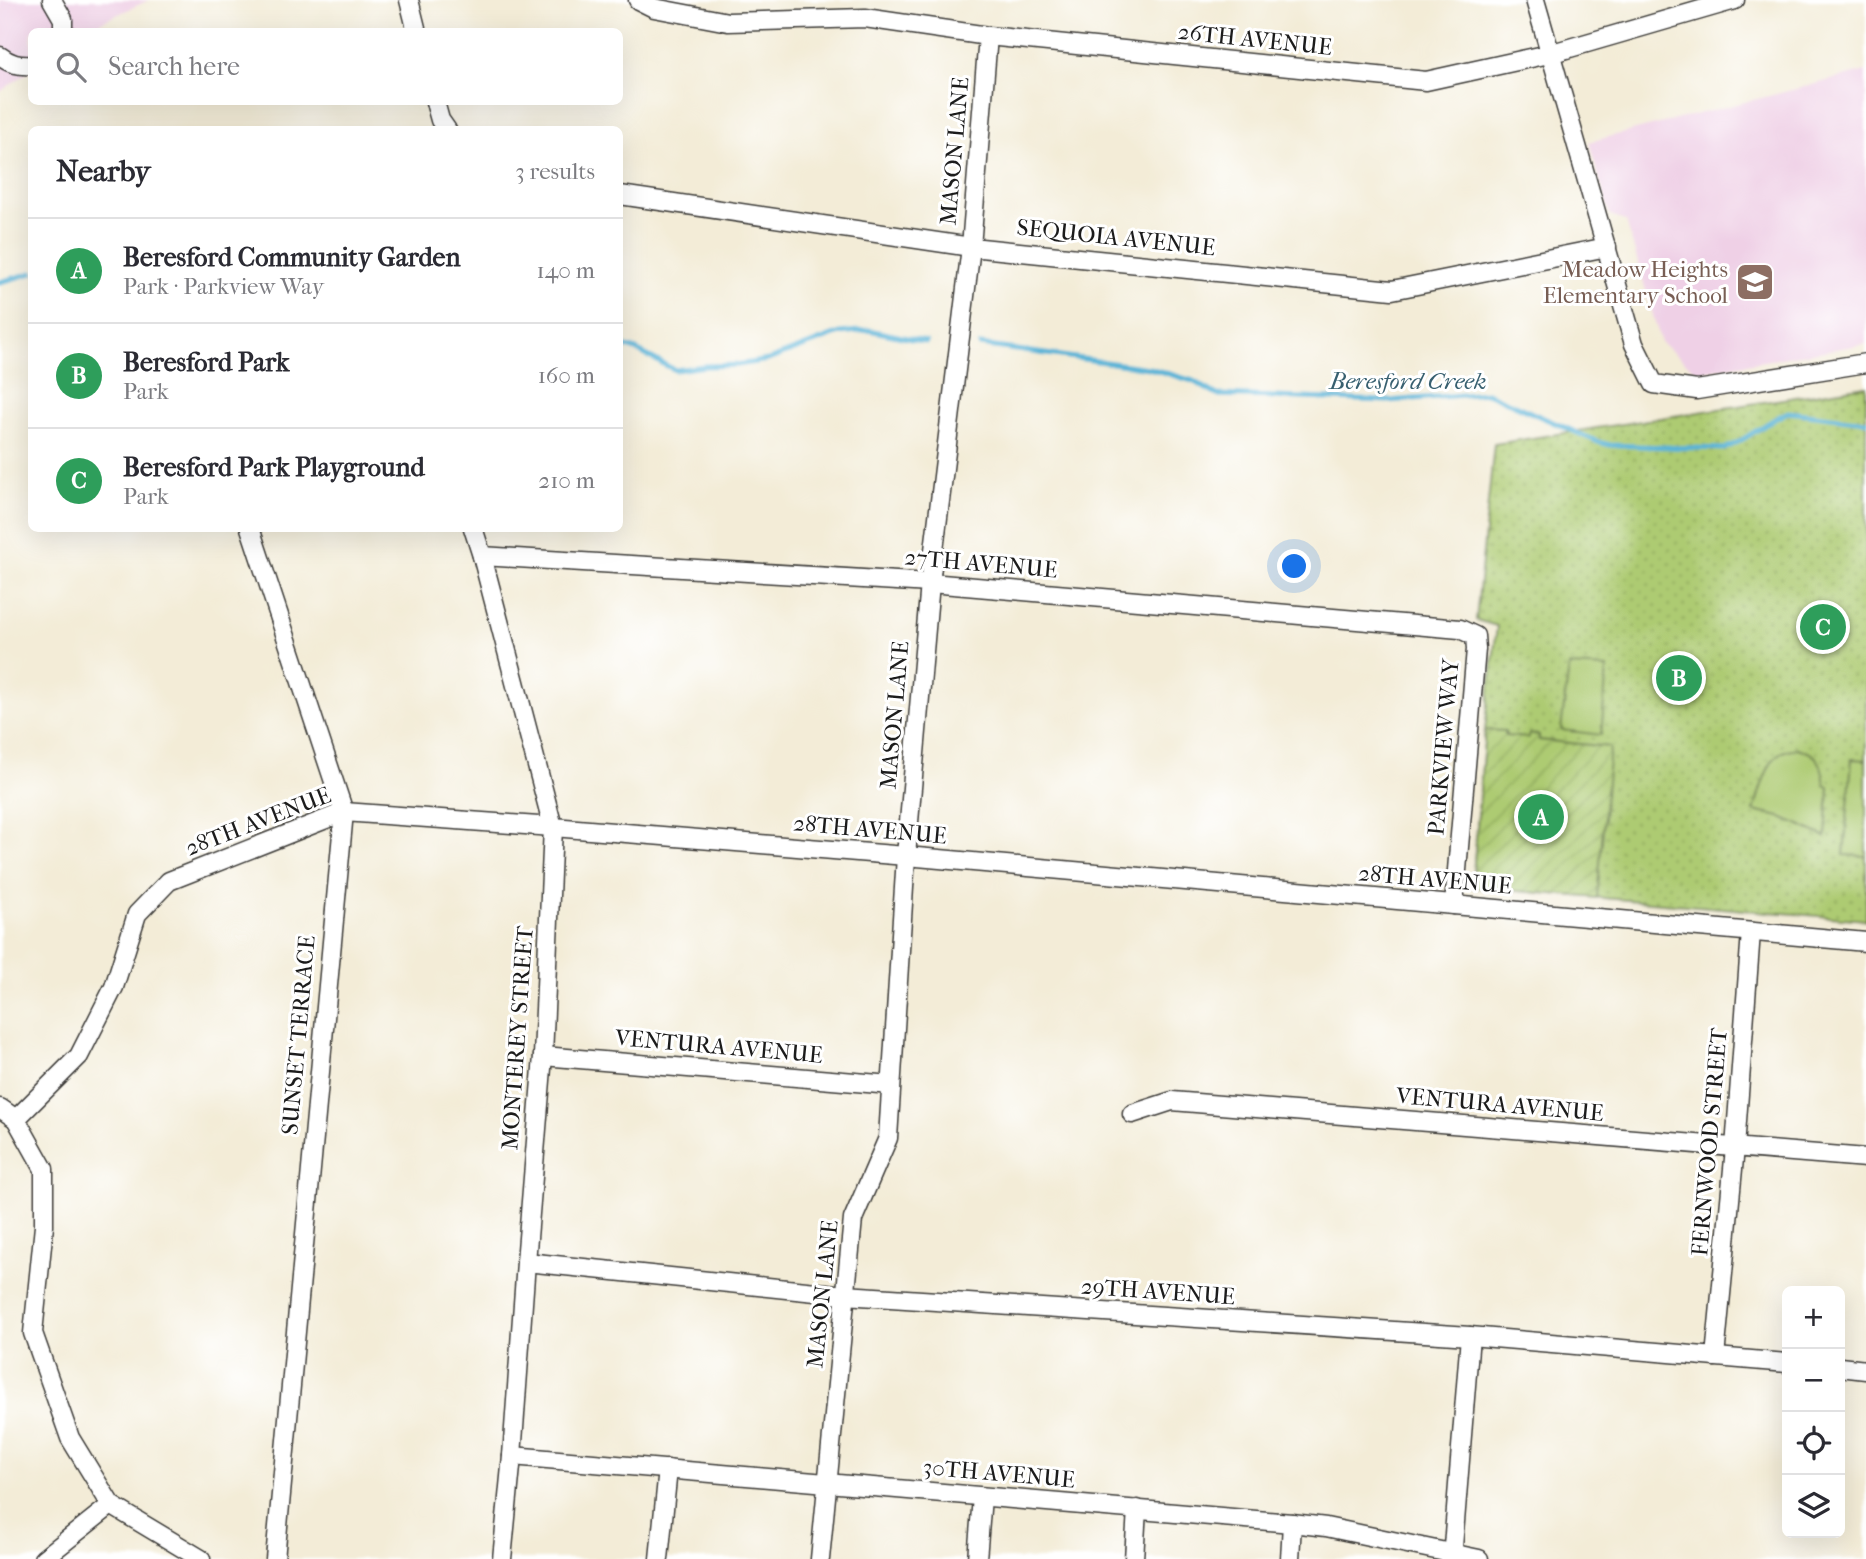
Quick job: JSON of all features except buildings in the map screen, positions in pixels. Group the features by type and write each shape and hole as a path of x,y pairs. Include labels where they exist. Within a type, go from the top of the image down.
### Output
{"street":[{"path":"52,0 63,19 62,28"},
{"path":"409,0 416,28"},
{"name":"26TH AVENUE","path":"638,0 654,8 728,22 865,18 988,36 1426,82 1549,54 1735,0"},
{"path":"1535,0 1634,344 1654,384 1698,390 1866,363"},
{"name":"MASON LANE","path":"820,1559 853,1219 888,1138 906,856 930,583 971,247 988,36"},
{"path":"0,56 7,62 28,65"},
{"path":"436,105 444,126"},
{"name":"SEQUOIA AVENUE","path":"623,195 971,247 1392,290 1607,247"},
{"name":"SUNSET TERRACE","path":"251,532 344,812 275,1559"},
{"name":"MONTEREY STREET","path":"474,532 553,827 543,1056 502,1559"},
{"name":"27TH AVENUE","path":"482,556 930,583 1460,629 1475,636"},
{"name":"PARKVIEW WAY","path":"1454,905 1475,636"},
{"name":"28TH AVENUE","path":"16,1119 79,1056 114,987 137,914 169,881 344,812 906,856 1866,942"},
{"name":"FERNWOOD STREET","path":"1715,1357 1735,1148 1751,932"},
{"name":"VENTURA AVENUE","path":"543,1056 891,1085"},
{"name":"VENTURA AVENUE","path":"1132,1114 1172,1101 1866,1158"},
{"path":"0,1108 16,1119 44,1169 44,1226 33,1333 70,1438 111,1505 201,1559"},
{"name":"29TH AVENUE","path":"526,1262 845,1296 1470,1336 1782,1363"},
{"path":"1452,1556 1470,1336"},
{"path":"1845,1368 1866,1370"},
{"name":"30TH AVENUE","path":"512,1456 1292,1523 1326,1527 1452,1556 1479,1559"},
{"path":"659,1559 668,1469"},
{"path":"977,1559 982,1497"},
{"path":"43,1559 111,1505"},
{"path":"1133,1559 1137,1509"},
{"path":"1290,1559 1292,1523"}],"shaded area":[{"path":"0,0 149,0 91,28 28,28 28,72 0,92"},
{"name":"Meadow Heights Elementary School","path":"1866,71 1866,344 1698,372 1661,343 1626,221 1610,216 1589,142"}],"green space":[{"path":"1866,386 1866,920 1472,887 1497,626 1476,620 1494,444"},
{"path":"1569,666 1607,668 1601,735 1561,730"},
{"path":"1485,730 1505,731 1506,736 1528,738 1529,734 1539,735 1539,740 1610,747 1597,898 1472,887"},
{"path":"1797,748 1811,753 1818,760 1825,785 1829,787 1826,837 1784,818 1754,811 1764,780 1775,758 1784,751"},
{"path":"1852,759 1866,760 1866,856 1844,855"}],"waterway":[{"name":"Beresford Creek","path":"0,282 28,274"},
{"name":"Beresford Creek","path":"623,346 675,370 768,360 840,333 869,330 926,342"},
{"name":"Beresford Creek","path":"980,345 1149,368 1193,381 1217,395 1388,401 1487,393 1610,445 1724,449 1788,412 1866,421"}],"place":[{"name":"Meadow Heights Elementary School","path":"1755,282"},
{"name":"Beresford Park Playground","path":"1823,627"},
{"name":"Beresford Park","path":"1679,678"},
{"name":"Beresford Community Garden","path":"1541,817"}]}
